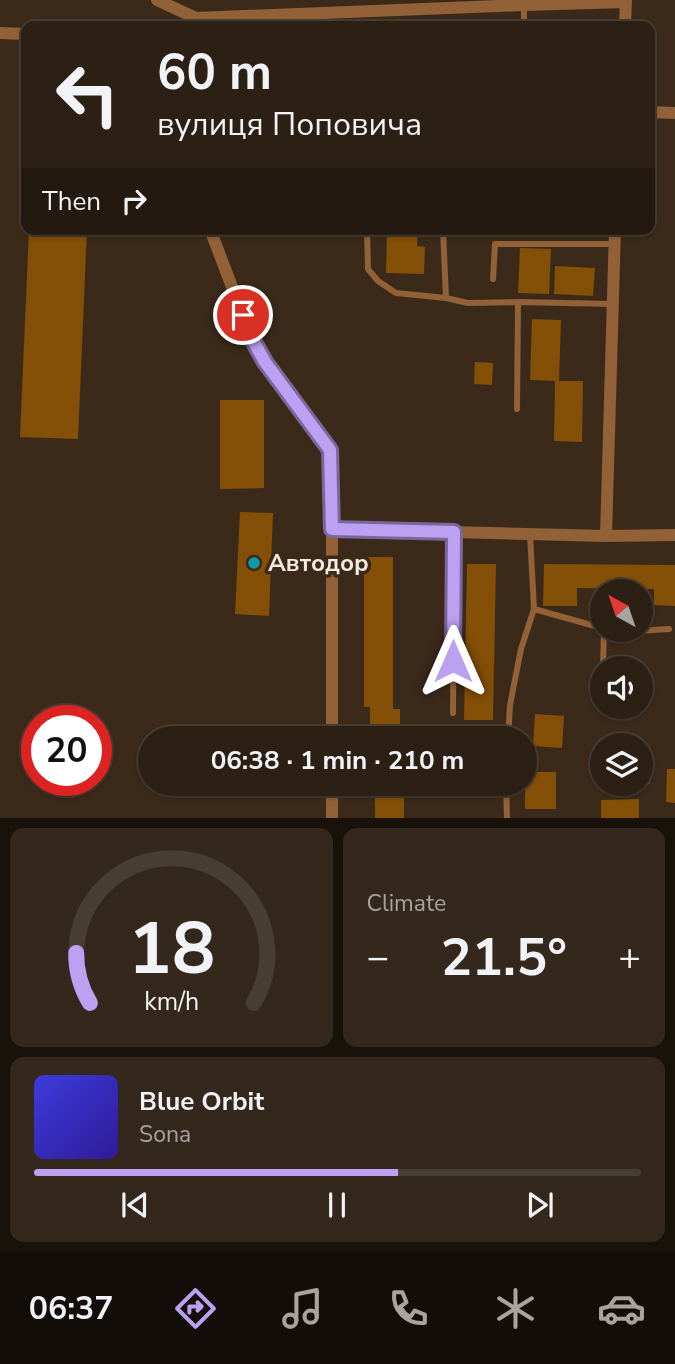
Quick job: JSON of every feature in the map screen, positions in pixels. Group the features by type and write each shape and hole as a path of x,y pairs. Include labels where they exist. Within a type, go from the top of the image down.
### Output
{"street":[{"path":"157,0 196,18 626,1 625,21"},
{"path":"0,33 21,34"},
{"path":"655,112 675,113"},
{"path":"212,235 251,337 265,362 330,450 332,726"},
{"path":"606,536 615,235"},
{"path":"332,529 606,536 675,535"},
{"path":"331,818 332,796"}],"lane":[{"path":"524,5 524,21"},
{"path":"367,235 368,269 378,281 396,293 468,303 613,304"},
{"path":"443,235 446,298"},
{"path":"493,279 495,244 614,244"},
{"path":"517,409 518,302"},
{"path":"453,713 454,532"},
{"path":"509,726 521,649 534,609 530,534"},
{"path":"534,609 590,625"},
{"path":"653,630 669,629"},
{"path":"506,796 507,818"}],"building":[{"path":"29,235 87,235 78,439 20,437"},
{"path":"387,235 418,235 417,246 425,247 424,274 386,273"},
{"path":"520,248 551,249 549,294 518,293"},
{"path":"555,266 595,268 593,296 554,294"},
{"path":"532,319 561,320 559,381 583,381 582,442 554,441 555,381 530,380"},
{"path":"475,362 493,363 492,385 474,384"},
{"path":"220,400 264,400 264,488 220,489"},
{"name":"Автодор","path":"240,512 273,513 269,616 235,614"},
{"path":"364,557 393,557 393,709 400,709 400,726 370,726 370,707 364,707"},
{"path":"467,564 496,564 493,720 464,720"},
{"path":"544,564 675,565 675,606 654,605 653,579 590,579 590,588 577,588 577,606 543,606"},
{"path":"535,714 564,716 562,748 537,746 537,726 534,726"},
{"path":"667,769 675,769 675,803 666,802"},
{"path":"537,772 556,772 556,809 525,809 525,796 537,796"},
{"path":"375,796 404,796 404,818 375,818"},
{"path":"639,799 639,818 601,818 601,800"}],"place":[{"name":"Автодор","path":"254,563"}],"route":[{"path":"243,315 265,362 330,450 332,529 454,532 453,661"}]}
